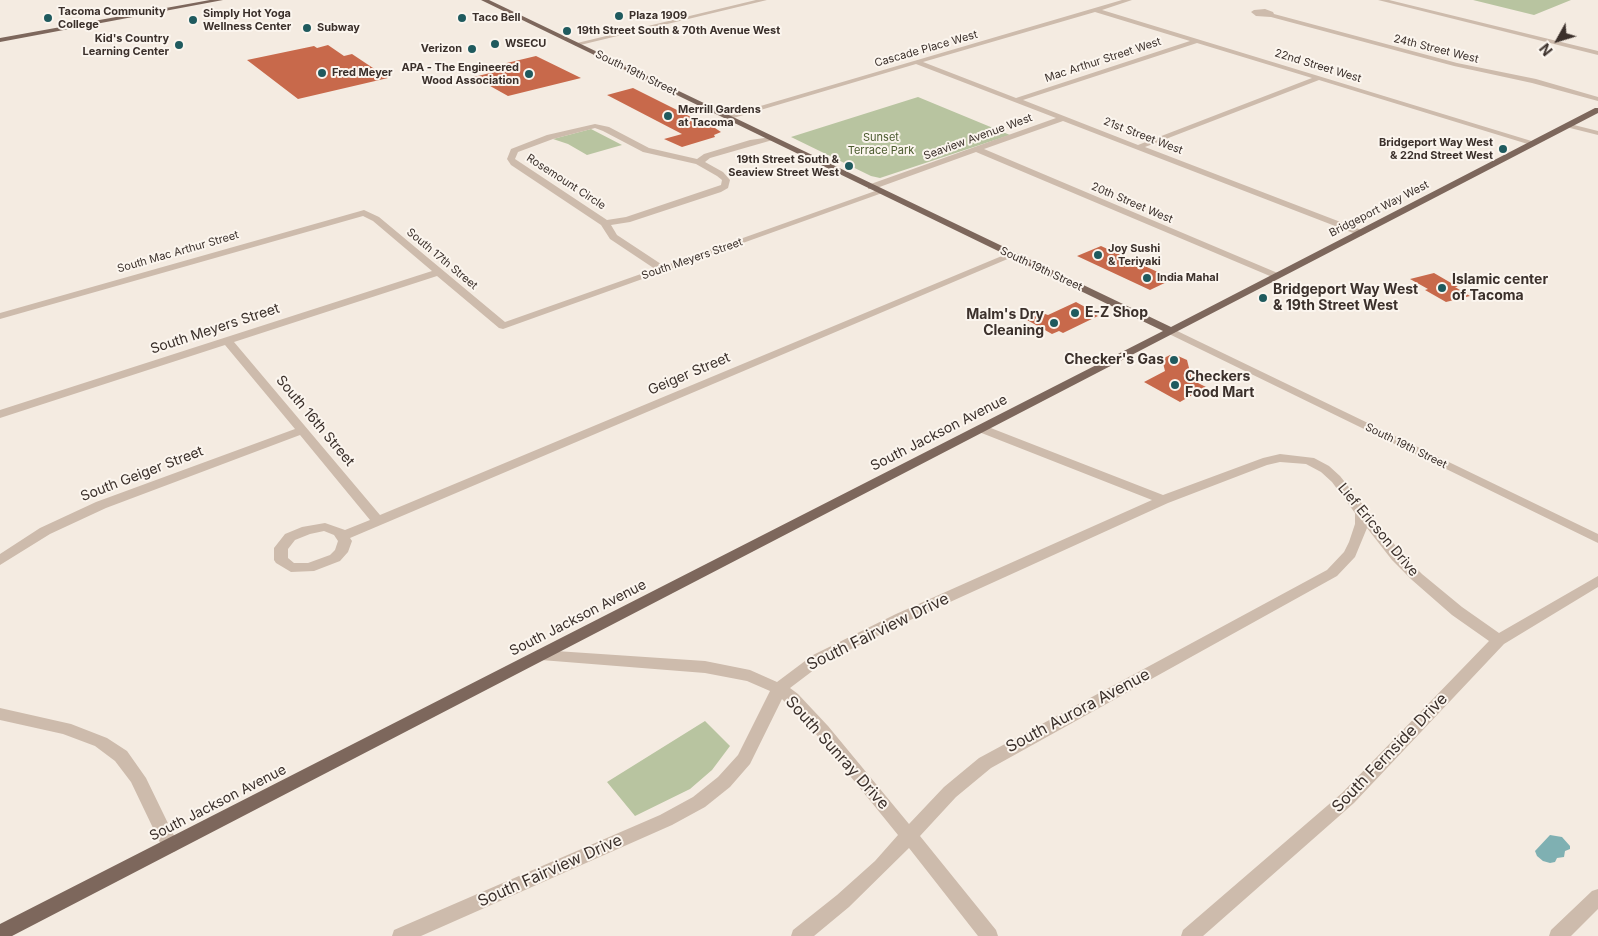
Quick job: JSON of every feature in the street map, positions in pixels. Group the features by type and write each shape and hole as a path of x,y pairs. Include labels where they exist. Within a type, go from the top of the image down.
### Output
{"main road":[{"path":"0,40 220,0"},
{"name":"South 19th Street","path":"484,0 728,117 769,140 1171,331"},
{"name":"Bridgeport Way West","path":"1171,331 1598,110"},
{"name":"South Jackson Avenue","path":"0,933 1171,331"}],"street":[{"path":"576,44 764,0"},
{"name":"Cascade Place West","path":"728,117 1129,0"},
{"path":"1380,0 1598,53"},
{"name":"22nd Street West","path":"1094,10 1534,143"},
{"name":"24th Street West","path":"1271,15 1456,65 1533,81 1598,99"},
{"name":"Mac Arthur Street West","path":"1017,100 1196,41"},
{"name":"21st Street West","path":"916,62 1361,233"},
{"path":"1139,147 1319,78"},
{"name":"Seaview Avenue West","path":"871,187 1064,118"},
{"path":"1569,125 1598,133"},
{"name":"Rosemount Circle","path":"604,222 627,220 718,190 725,186 725,178 699,162 646,150 606,129 595,126 550,137 514,151 511,159 514,163 604,222 613,237 662,269"},
{"name":"Rosemount Circle","path":"699,162 715,160 761,146 769,140"},
{"name":"20th Street West","path":"978,150 1277,276"},
{"name":"South Meyers Street","path":"503,326 881,192"},
{"name":"South 17th Street","path":"364,213 376,219 503,326"},
{"name":"South Mac Arthur Street","path":"0,316 364,213"},
{"name":"Geiger Street","path":"343,536 1012,255"},
{"name":"South Meyers Street","path":"0,414 439,272"},
{"name":"South 19th Street","path":"1171,331 1598,539"},
{"name":"South 16th Street","path":"228,341 378,521"},
{"path":"983,429 1163,500"},
{"name":"South Geiger Street","path":"0,560 44,531 100,505 302,430"},
{"name":"South Fairview Drive","path":"401,936 666,820 699,802 724,782 744,760 779,689 803,668 865,635 1163,500 1249,466 1273,459"},
{"name":"Lief Ericson Drive","path":"1273,459 1299,459 1320,466 1336,479 1397,557 1417,577 1476,626 1499,640"},
{"name":"South Aurora Avenue","path":"800,936 843,901 910,837 963,780 995,756 1332,573 1350,554 1356,542 1362,524 1362,512"},
{"name":"South Fernside Drive","path":"1190,936 1348,798 1499,640 1598,581"},
{"name":"South Sunray Drive","path":"541,655 705,667 750,676 779,689 792,698 822,730 989,936"},
{"path":"0,714 65,728 101,742 121,756 138,778 170,846"},
{"path":"1558,936 1598,897"}],"green space":[{"path":"1473,0 1571,0 1534,15"},
{"name":"Sunset Terrace Park","path":"918,97 1010,135 880,178 871,176 791,137"},
{"path":"591,129 622,145 587,155 568,144 553,139"},
{"path":"705,721 730,746 712,770 690,789 635,816 607,782"}],"water":[{"path":"1550,835 1562,837 1570,846 1570,849 1565,851 1564,857 1557,858 1555,862 1550,863 1543,861 1537,856 1535,851"}],"building":[{"name":"Fred Meyer","path":"328,45 344,56 352,54 388,78 298,99 247,60 314,46 317,48"},
{"name":"APA - The Engineered Wood Association","path":"536,56 581,78 508,96 474,77 494,72 486,68"},
{"name":"Merrill Gardens at Tacoma","path":"633,88 721,132 714,135 715,137 682,147 664,139 682,134 607,95"},
{"path":"1101,246 1173,279 1150,290 1077,256"},
{"name":"Islamic center of Tacoma","path":"1434,273 1470,296 1446,302 1410,279"},
{"path":"1076,302 1098,316 1063,333 1059,331 1052,334 1027,320 1042,313 1048,315"},
{"name":"Checkers Food Mart","path":"1170,355 1187,360 1192,380 1206,387 1180,402 1144,382 1165,371 1162,359"}],"place":[{"name":"Plaza 1909","path":"619,16"},
{"name":"Tacoma Community College","path":"48,18"},
{"name":"Taco Bell","path":"462,18"},
{"name":"Simply Hot Yoga Wellness Center","path":"193,20"},
{"name":"Subway","path":"307,28"},
{"name":"19th Street South & 70th Avenue West","path":"567,31"},
{"name":"WSECU","path":"495,44"},
{"name":"Kid's Country Learning Center","path":"179,45"},
{"name":"Verizon","path":"472,49"},
{"name":"Fred Meyer","path":"322,73"},
{"name":"APA - The Engineered Wood Association","path":"529,74"},
{"name":"Merrill Gardens at Tacoma","path":"668,116"},
{"name":"Bridgeport Way West & 22nd Street West","path":"1503,149"},
{"name":"19th Street South & Seaview Street West","path":"849,166"},
{"name":"Joy Sushi & Teriyaki","path":"1098,255"},
{"name":"India Mahal","path":"1147,278"},
{"name":"Islamic center of Tacoma","path":"1442,288"},
{"name":"Bridgeport Way West & 19th Street West","path":"1263,298"},
{"name":"E-Z Shop","path":"1075,313"},
{"name":"Malm's Dry Cleaning","path":"1054,323"},
{"name":"Checker's Gas","path":"1174,360"},
{"name":"Checkers Food Mart","path":"1175,385"}]}
